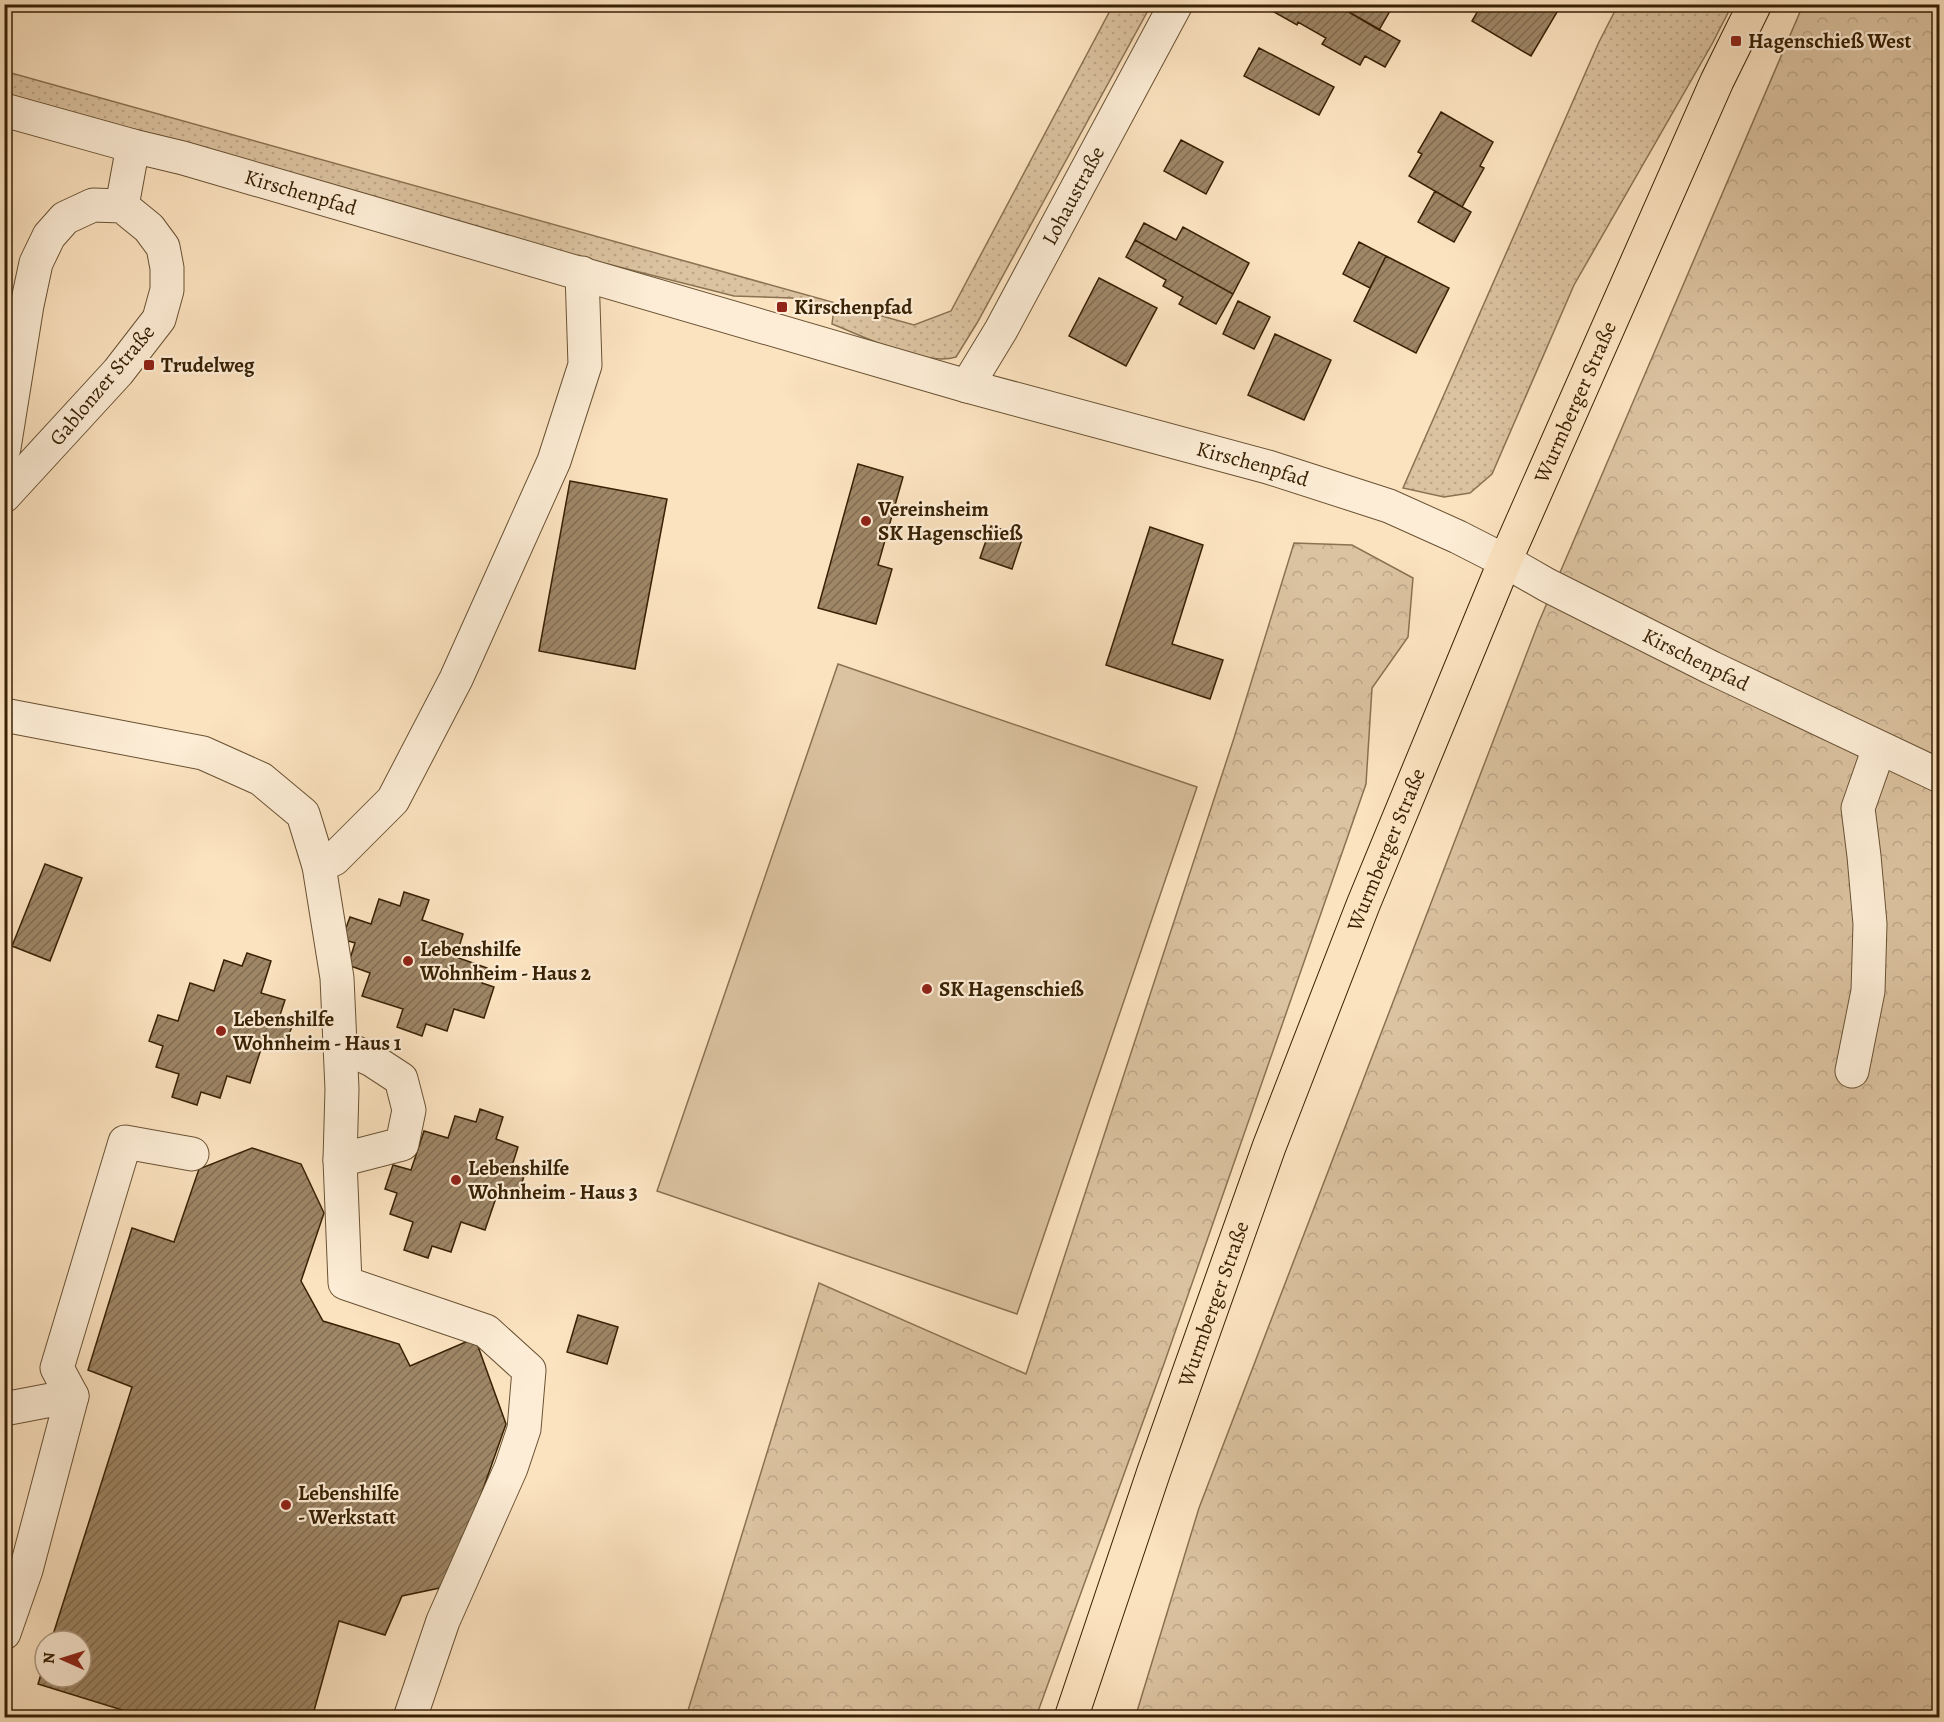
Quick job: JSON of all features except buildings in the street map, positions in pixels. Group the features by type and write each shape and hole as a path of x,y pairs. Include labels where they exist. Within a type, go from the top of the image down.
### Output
{"main road":[{"name":"Wurmberger Straße","path":"1071,1718 1158,1460 1269,1147 1363,905 1505,561 1717,81 1755,4"}],"street":[{"name":"Lohaustraße","path":"967,386 1001,330 1176,4"},
{"name":"Kirschenpfad","path":"4,110 183,158 967,386 1268,467 1378,502 1458,537 1547,585 1712,668 1940,776"},
{"path":"4,448 36,263 49,236 65,218 93,205 122,206 133,146"},
{"name":"Gablonzer Straße","path":"4,496 118,372 159,319 167,290 167,268 163,248 149,228 122,206"},
{"path":"319,866 334,859 393,800 456,679 554,461 585,364 582,273"},
{"path":"4,715 203,753 261,779 303,814 319,866 337,978 341,1046 340,1160 345,1282 486,1330 530,1370 524,1429 511,1468 443,1621 410,1718"},
{"path":"1852,1071 1868,991 1870,924 1858,808 1879,748"},
{"path":"340,1160 402,1144 409,1110 401,1079 372,1060 341,1046"},
{"path":"4,1633 26,1570 72,1396 57,1368 125,1142 192,1154"},
{"path":"4,1409 72,1396"}],"green space":[{"path":"1113,5 1151,5 977,323 956,357 943,359 927,358 894,349 832,324 834,309 792,298 734,296 485,233 183,143 5,93 4,71 914,325 951,311"},
{"path":"1618,5 1732,5 1574,285 1492,474 1470,493 1444,497 1403,488 1599,42"},
{"path":"1803,5 1939,5 1939,1717 1135,1718 1199,1508 1538,624"},
{"path":"1294,543 1352,545 1413,578 1408,637 1372,688 1366,784 1165,1361 1036,1717 686,1717 819,1283 1026,1374 1234,738"},
{"name":"SK Hagenschieß","path":"838,664 1197,787 1017,1314 657,1191"}],"place":[{"name":"Hagenschieß West","path":"1736,41"},
{"name":"Kirschenpfad","path":"782,307"},
{"name":"Trudelweg","path":"149,365"},
{"name":"Vereinsheim SK Hagenschieß","path":"866,521"},
{"name":"Lebenshilfe Wohnheim - Haus 2","path":"408,961"},
{"name":"SK Hagenschieß","path":"927,989"},
{"name":"Lebenshilfe Wohnheim - Haus 1","path":"221,1031"},
{"name":"Lebenshilfe Wohnheim - Haus 3","path":"456,1180"},
{"name":"Lebenshilfe - Werkstatt","path":"286,1505"}]}
